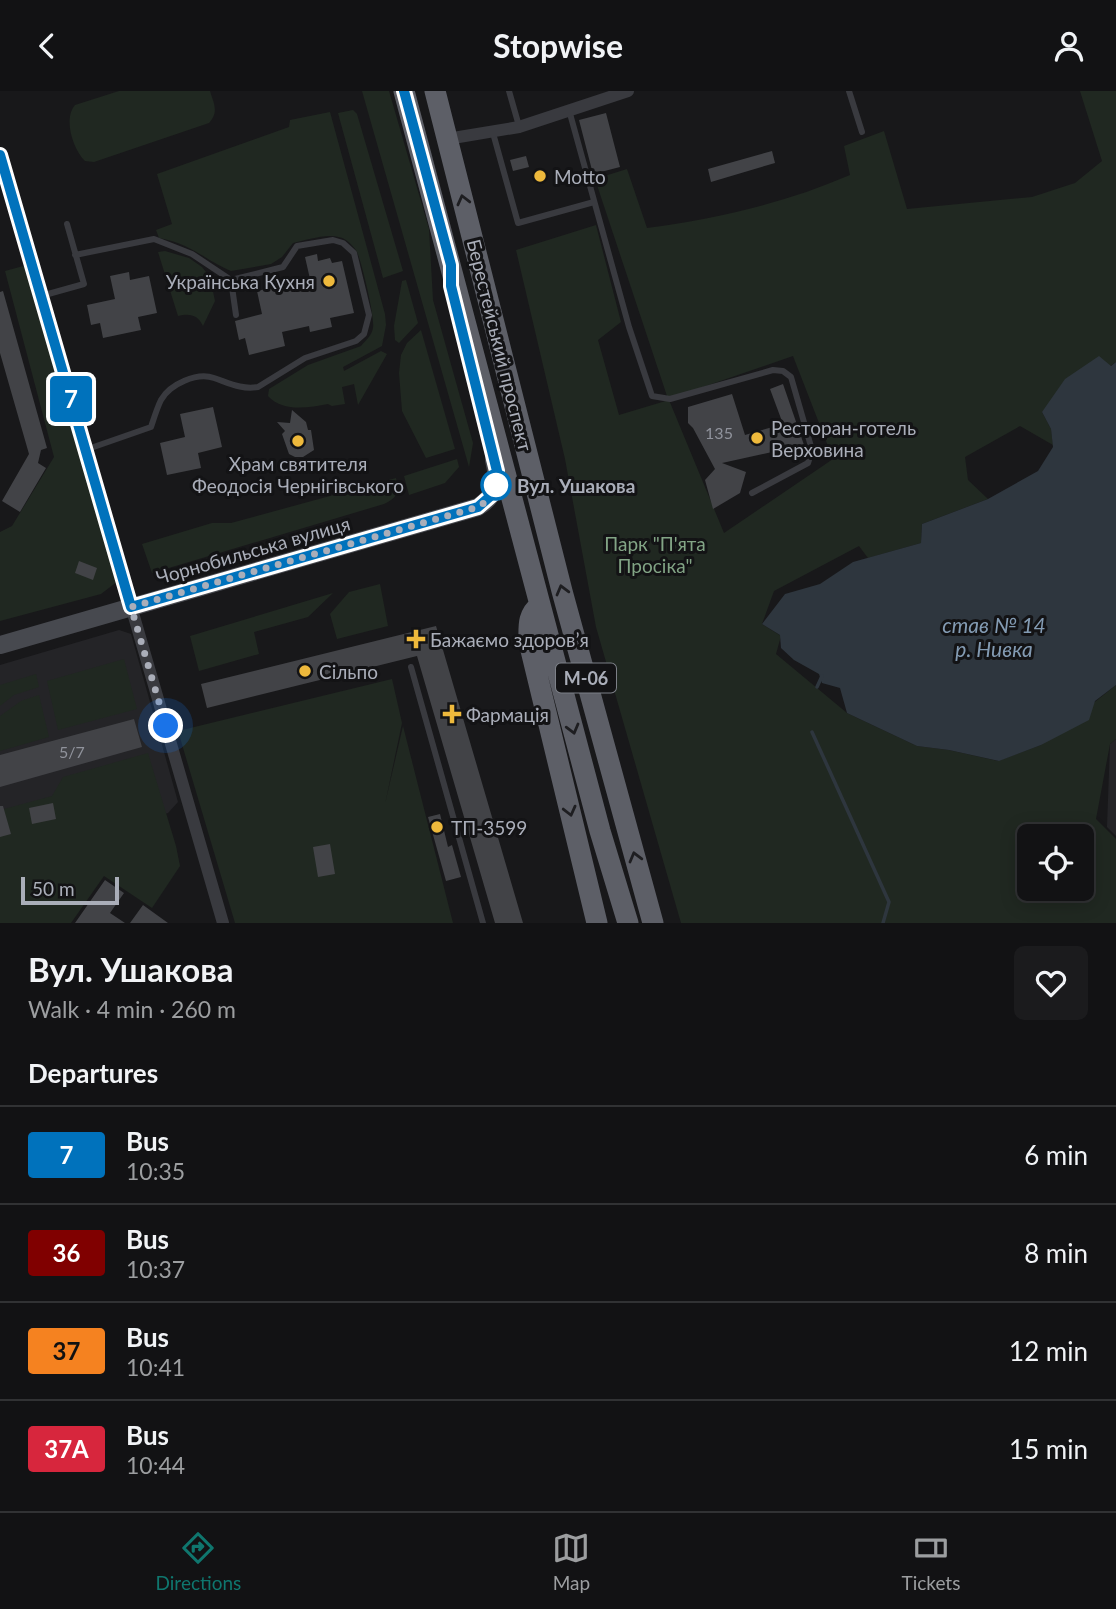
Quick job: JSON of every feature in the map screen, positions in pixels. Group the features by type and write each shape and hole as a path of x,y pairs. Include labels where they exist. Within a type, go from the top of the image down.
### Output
{"highway":[{"name":"Берестейський проспект","path":"404,91 600,831 628,923"},
{"name":"Берестейський проспект","path":"435,91 562,591 653,923"},
{"path":"540,605 533,610 529,620 529,642 597,923"}],"main road":[{"path":"451,265 451,286 497,471 494,493 478,507"},
{"path":"478,507 495,508 506,513 524,545"},
{"name":"Чорнобильська вулиця","path":"0,645 478,507"}],"street":[{"path":"447,139 519,127 628,91"},
{"path":"0,155 2,170 223,923"}],"lane":[{"path":"509,91 519,127"},
{"path":"849,91 862,132"},
{"path":"569,110 629,327 652,396 671,398 774,370 783,371 790,377 812,450 811,458 808,463 752,493"},
{"path":"493,133 518,223 594,202"},
{"path":"41,296 84,284 67,224"},
{"path":"75,255 154,239 192,254 231,280 284,267 297,246 333,240 343,243 354,253 369,315 365,334 356,341 305,358 258,387 249,389 206,375 196,375 168,391 161,400 151,427 85,450"},
{"path":"231,280 236,315"},
{"path":"411,667 483,923"}],"shaded area":[{"path":"119,630 131,634 178,802 168,813 0,860 0,665"},
{"path":"1116,739 1116,836 1107,827 1110,744"}],"green space":[{"path":"119,91 210,91 215,108 214,115 209,123 94,162 85,161 71,134 71,111 75,105"},
{"path":"362,91 389,91 429,229 433,300 473,443 469,467"},
{"name":"Парк \"П'ята Просіка\"","path":"1080,91 1116,91 1116,362 1042,412 1051,429 1053,445 1020,426 965,457 968,480 988,499 922,524 921,543 868,558 859,546 774,591 762,624 781,636 776,654 847,713 917,746 998,761 1041,745 1116,685 1116,739 1110,744 1096,819 1116,839 1116,923 681,923 596,627 565,459 516,250 596,225 621,322 598,340 619,415 669,400 724,533 833,459 793,356 668,399 595,179 627,169 647,228 699,220 801,194 850,175 844,146 884,131 907,209 1032,197 1075,183 1102,161"},
{"path":"353,110 357,114 403,271 383,278 338,113"},
{"path":"330,112 386,325 382,346 343,367 344,371 381,351 387,354 358,405 354,384 342,387 345,404 288,407 280,405 268,396 269,389 308,365 361,346 371,333 373,322 370,302 357,252 340,237 320,237 293,243 282,257 271,264 231,271 189,248 159,238 156,230 172,224 157,174 289,127 290,120"},
{"path":"165,251 189,258 210,277 215,301 203,326 199,319 193,316 178,316 158,252"},
{"path":"27,265 118,581 101,594 0,621 0,532 12,526 54,457 5,271"},
{"path":"406,280 418,323 399,343 395,340 394,326 402,281"},
{"path":"421,330 455,449 426,458 402,411 399,373 401,355 407,343"},
{"path":"457,459 459,467 445,483 409,495 404,476"},
{"path":"396,478 396,494 384,504 152,573 142,544 212,523 231,523"},
{"path":"380,584 388,626 337,639 330,614 349,592"},
{"path":"333,593 308,617 254,632 259,654 199,671 190,636"},
{"path":"124,659 137,709 58,730 47,681"},
{"path":"36,674 39,687 14,695 0,706 0,685"},
{"path":"392,679 402,723 385,804 403,726 453,923 235,923 178,731"},
{"path":"39,695 49,737 0,751 0,716 21,701"},
{"path":"148,753 180,866 152,908 104,876 71,923 0,923 0,831 4,809 52,796 63,777"}],"water":[{"name":"став № 14 р. Нивка","path":"1099,356 1111,366 1116,362 1116,685 1095,701 1089,720 1041,745 999,761 917,746 847,713 840,688 822,683 819,674 794,660 781,648 780,635 762,624 785,594 820,584 853,562 921,543 922,524 988,499 1038,471 1053,447 1051,429 1042,412 1065,379"}],"building":[{"path":"606,113 620,167 593,174 579,120"},
{"path":"772,151 775,163 711,182 708,169"},
{"path":"526,156 529,167 513,171 510,160"},
{"path":"317,254 318,261 330,258 332,263 342,261 354,313 330,318 332,327 310,332 309,326 282,332 285,346 249,355 245,338 239,340 235,321 262,314 257,291 310,279 305,257"},
{"path":"129,272 130,280 149,276 157,313 138,317 141,330 103,338 100,323 91,325 87,305 115,299 110,276"},
{"path":"3,291 47,448 41,450 38,463 46,468 20,512 2,501 29,454 0,353 0,292"},
{"path":"783,384 804,445 722,463 746,472 740,493 713,509 705,480 715,469 688,423 688,407 732,394 745,435 783,424 770,389"},
{"path":"213,407 222,447 198,453 201,468 167,475 160,443 185,437 180,414"},
{"name":"Храм святителя Феодосія Чернігівського","path":"292,410 306,422 308,430 311,430 314,450 303,457 289,454 282,434 285,431 277,422 290,423"},
{"path":"79,561 97,568 93,580 75,573"},
{"path":"436,626 523,923 495,923 417,656 207,708 201,684"},
{"path":"134,719 142,747 0,787 0,755"},
{"path":"53,803 56,819 32,824 29,808"},
{"path":"0,806 3,806 11,834 0,837"},
{"path":"440,814 448,847 452,845 461,877 446,881 428,817"},
{"path":"330,844 335,874 318,877 313,847"},
{"path":"105,880 124,893 110,913 125,923 75,923"},
{"path":"143,905 168,923 130,923"}],"waterway":[{"path":"817,687 822,676"},
{"path":"812,732 889,902 883,923"}],"bus line":[{"name":"7","path":"0,155 131,607 478,507 494,493 497,471 451,286 451,265 404,91"}],"place":[{"name":"Motto","path":"540,176"},
{"name":"Українська Кухня","path":"329,281"},
{"name":"Ресторан-готель Верховина","path":"757,438"},
{"name":"Храм святителя Феодосія Чернігівського","path":"298,441"},
{"name":"Вул. Ушакова","path":"496,485"},
{"name":"Бажаємо здоровʼя","path":"416,639"},
{"name":"Сільпо","path":"305,671"},
{"name":"Фармація","path":"452,714"},
{"name":"ТП-3599","path":"437,827"}],"route":[{"path":"166,726 131,607 478,507 494,493 496,485"}]}
